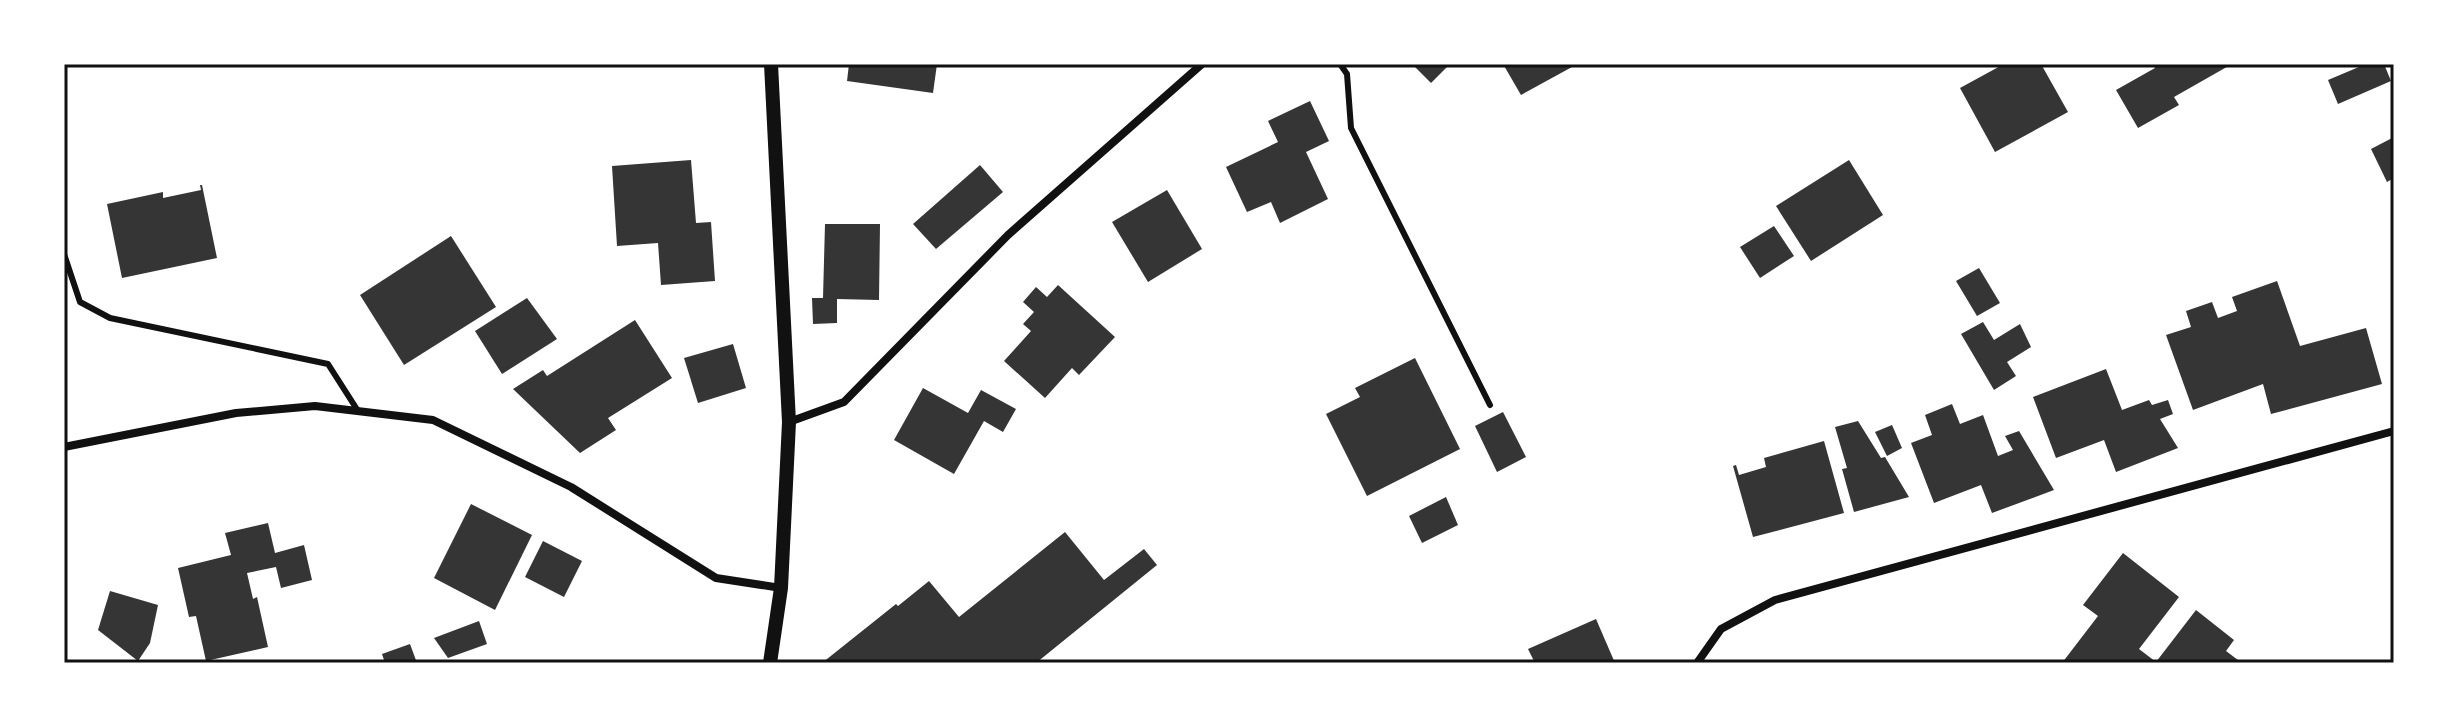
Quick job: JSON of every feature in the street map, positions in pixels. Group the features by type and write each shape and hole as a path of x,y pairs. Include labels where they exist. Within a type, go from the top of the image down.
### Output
{"street":[{"path":"770,663 781,588 789,422 771,64"},
{"path":"789,422 844,402 1008,235 1202,64"},
{"path":"64,447 236,413 315,406 433,420 571,487 716,578 781,588"},
{"path":"1697,663 1721,629 1775,600 2394,431"}],"lane":[{"path":"1340,64 1347,74 1351,128 1490,405"},
{"path":"64,254 80,302 110,318 328,364 358,411"}],"building":[{"path":"849,64 937,64 933,93 847,81"},
{"path":"1412,64 1450,64 1431,83"},
{"path":"1503,64 1570,64 1572,67 1521,95"},
{"path":"2004,64 2041,64 2068,112 1995,152 1960,88"},
{"path":"2153,64 2232,64 2174,97 2179,105 2138,128 2116,90 2155,68"},
{"path":"2366,64 2384,64 2391,81 2338,104 2328,80"},
{"path":"1310,101 1329,141 1306,152 1328,199 1280,223 1271,202 1247,212 1226,167 1278,142 1268,121"},
{"path":"2394,137 2394,178 2387,182 2371,149"},
{"path":"691,160 696,223 711,222 715,281 661,285 658,243 617,246 612,166"},
{"path":"1849,160 1883,215 1811,261 1776,206"},
{"path":"980,165 1003,192 936,249 913,224"},
{"path":"200,185 217,258 122,278 107,204 163,192 163,198 201,190"},
{"path":"1167,190 1202,249 1148,282 1112,222"},
{"path":"825,224 880,224 879,300 837,299 837,323 813,324 812,298 823,298"},
{"path":"1774,226 1794,256 1760,278 1740,247"},
{"path":"451,236 496,307 404,365 360,295"},
{"path":"1979,268 2000,303 1977,316 1956,281"},
{"path":"2277,281 2300,346 2366,328 2382,384 2271,414 2263,384 2193,410 2166,335 2191,327 2186,311 2212,302 2218,318 2237,311 2232,297"},
{"path":"1058,285 1115,337 1079,375 1072,368 1045,398 1004,361 1031,331 1023,324 1034,312 1023,302 1036,287 1047,297"},
{"path":"527,298 557,339 502,374 475,331"},
{"path":"635,320 672,378 608,418 616,430 580,453 513,389 543,370 547,376"},
{"path":"1983,322 1994,340 2020,324 2031,347 2007,362 2016,376 1994,390 1961,334"},
{"path":"733,344 746,388 698,403 684,358"},
{"path":"1415,358 1460,449 1367,496 1326,414 1360,397 1355,388"},
{"path":"2106,369 2122,410 2149,400 2152,405 2168,400 2173,414 2160,419 2178,448 2116,472 2104,440 2056,458 2033,397"},
{"path":"923,388 968,413 981,390 1016,409 1003,432 984,421 954,474 894,440"},
{"path":"1952,404 1960,424 1983,415 1998,456 2013,450 2005,436 2019,431 2054,490 1992,513 1981,485 1934,503 1911,443 1932,435 1925,415"},
{"path":"1503,412 1526,457 1497,472 1475,426"},
{"path":"1858,421 1909,497 1854,512 1842,469 1847,468 1835,427"},
{"path":"1892,425 1902,448 1887,456 1875,432"},
{"path":"1824,441 1844,513 1753,537 1733,466 1736,465 1739,475 1766,467 1764,458"},
{"path":"1446,497 1458,525 1422,543 1409,516"},
{"path":"471,504 532,535 495,610 434,578"},
{"path":"268,523 275,553 304,545 312,580 281,588 276,567 247,573 253,599 257,597 268,647 206,661 196,616 189,617 178,568 231,555 225,533"},
{"path":"1065,532 1104,580 1144,549 1157,565 1036,663 822,663 929,581 959,617"},
{"path":"543,541 582,561 564,597 525,577"},
{"path":"2123,553 2179,597 2139,649 2156,662 2196,610 2234,640 2226,651 2242,663 2062,663 2098,616 2083,605"},
{"path":"110,591 158,605 150,643 138,661 98,630"},
{"path":"1596,619 1615,663 1535,663 1528,649"},
{"path":"479,621 487,644 448,658 434,638"},
{"path":"410,644 417,663 385,663 382,654"}]}
